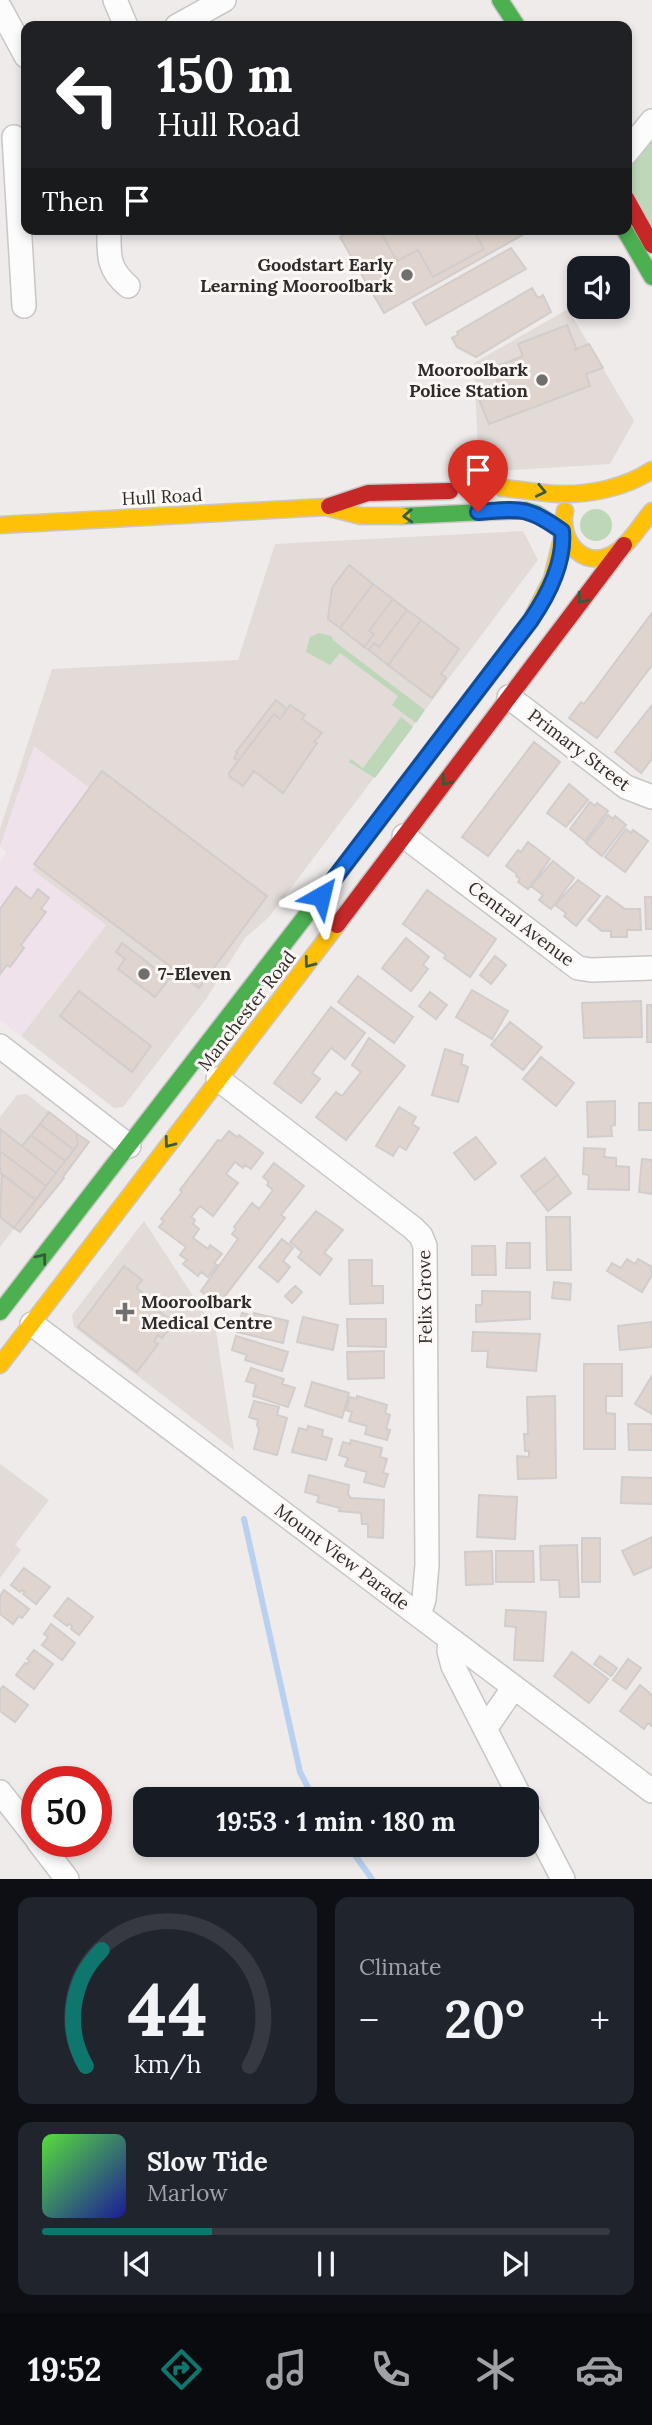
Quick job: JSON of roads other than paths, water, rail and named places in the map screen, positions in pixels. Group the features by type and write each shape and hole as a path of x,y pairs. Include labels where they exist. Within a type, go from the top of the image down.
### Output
{"main road":[{"path":"501,3 512,21"},
{"path":"632,209 652,245"},
{"path":"628,235 652,276"},
{"path":"563,533 565,509 575,498 627,482 652,470"},
{"path":"500,510 493,489 526,488 554,494 588,492 608,495 618,501"},
{"name":"Hull Road","path":"0,525 326,507 368,493 460,491"},
{"name":"Hull Road","path":"326,507 361,516 378,517 500,510 532,512 563,533 576,552 593,558 610,555 625,543 652,511"},
{"path":"625,543 630,526 628,516"},
{"name":"Manchester Road","path":"0,1312 543,603 558,565 563,533"},
{"name":"Manchester Road","path":"0,1365 625,543"},
{"path":"380,818 404,836"},
{"path":"129,1146 153,1165"}],"street":[{"path":"115,0 124,21"},
{"path":"186,21 224,0"},
{"path":"0,8 21,47"},
{"path":"632,146 652,121"},
{"path":"13,136 24,306"},
{"path":"109,235 109,259 116,276 128,286"},
{"name":"Primary Street","path":"509,697 626,787 652,797"},
{"name":"Central Avenue","path":"404,836 578,968 652,968"},
{"path":"0,1046 129,1146"},
{"name":"Felix Grove","path":"218,1079 413,1228 421,1236 425,1246 427,1565 425,1600 419,1615"},
{"name":"Mount View Parade","path":"32,1324 652,1791"},
{"path":"450,1639 449,1651 453,1666 515,1787"},
{"path":"485,1729 514,1687"},
{"path":"0,1792 21,1819"},
{"path":"539,1833 563,1879"},
{"path":"50,1857 67,1879"}],"waterway":[{"path":"244,1519 300,1772 308,1787"},
{"path":"356,1857 372,1879"}],"place":[{"name":"Goodstart Early Learning Mooroolbark","path":"407,275"},
{"name":"Mooroolbark Police Station","path":"542,380"},
{"name":"7-Eleven","path":"144,974"},
{"name":"Mooroolbark Medical Centre","path":"125,1312"}]}
